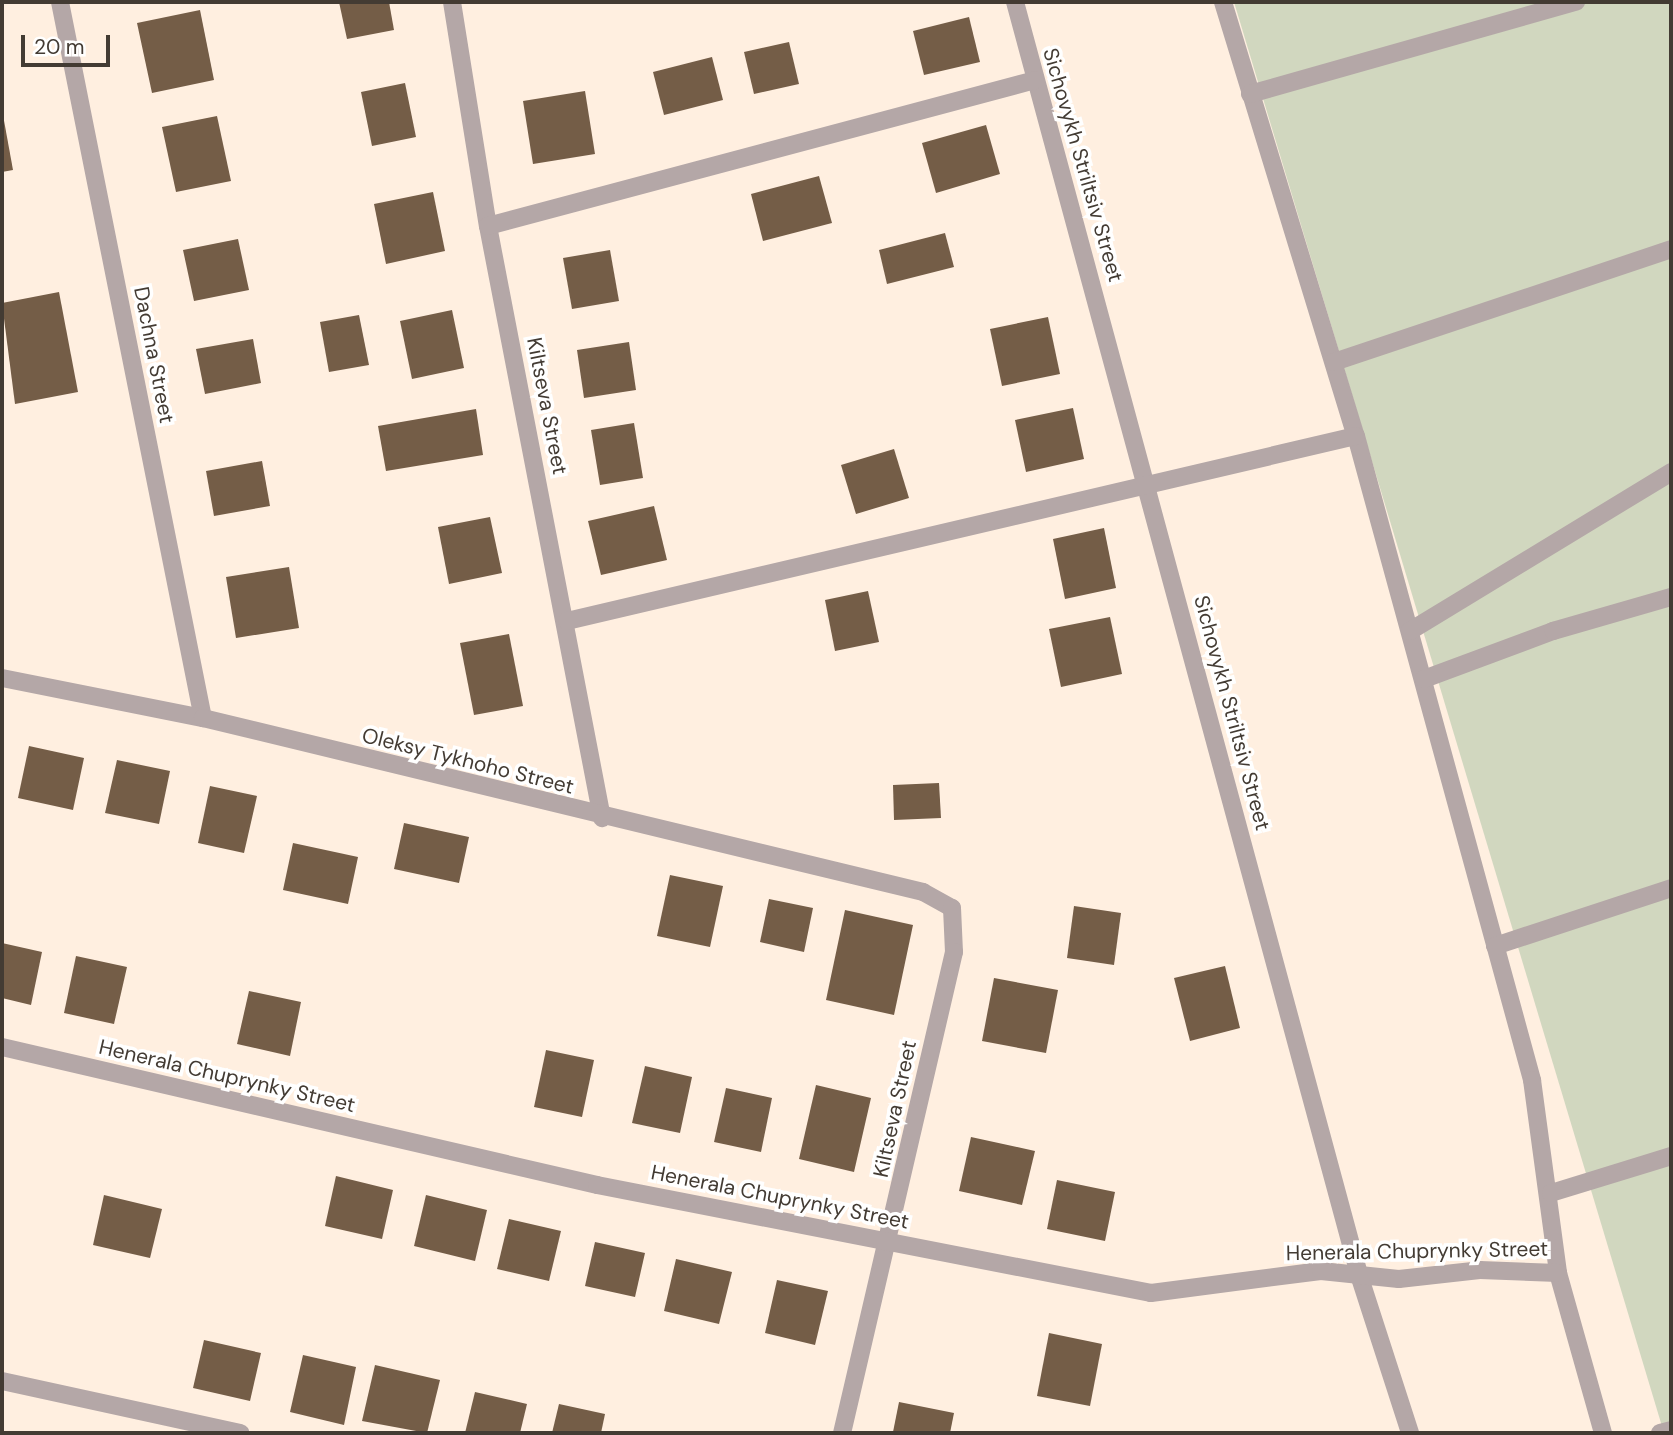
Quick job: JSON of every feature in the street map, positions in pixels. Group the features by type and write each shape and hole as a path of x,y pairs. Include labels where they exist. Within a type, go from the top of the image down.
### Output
{"street":[{"name":"Dachna Street","path":"60,2 203,718"},
{"name":"Kiltseva Street","path":"452,2 488,226 567,621 602,818"},
{"name":"Sichovykh Striltsiv Street","path":"1015,2 1149,484 1360,1278 1410,1433"},
{"path":"1223,2 1356,436 1532,1080 1551,1193 1558,1273 1603,1433"},
{"path":"1250,94 1576,2"},
{"path":"488,226 1035,80"},
{"path":"1334,362 1671,249"},
{"path":"567,621 1356,436"},
{"path":"1410,631 1671,472"},
{"path":"1423,679 1671,597"},
{"name":"Oleksy Tykhoho Street","path":"2,678 203,718 602,818 923,892"},
{"path":"1496,946 1671,888"},
{"name":"Kiltseva Street","path":"842,1433 890,1241 954,952 952,908 923,892"},
{"name":"Henerala Chuprynky Street","path":"2,1047 597,1185 1151,1293 1321,1271 1360,1278 1480,1270 1558,1273"},
{"path":"1551,1193 1671,1156"},
{"path":"2,1381 240,1433"},
{"path":"1660,1433 1671,1430"}],"green space":[{"path":"1234,2 1671,2 1671,1433 1664,1433"}],"building":[{"path":"339,2 389,2 394,30 347,39"},
{"path":"200,10 214,80 152,93 137,23"},
{"path":"969,17 980,62 924,75 913,31"},
{"path":"789,42 799,84 754,94 744,52"},
{"path":"712,57 723,100 664,115 653,72"},
{"path":"405,83 416,137 372,146 361,92"},
{"path":"585,91 595,154 533,164 523,101"},
{"path":"2,116 13,170 2,172"},
{"path":"217,116 231,181 176,192 162,127"},
{"path":"986,125 1000,174 936,193 922,143"},
{"path":"819,176 832,223 763,241 751,194"},
{"path":"433,192 445,251 386,264 374,204"},
{"path":"945,233 954,267 887,284 879,250"},
{"path":"238,239 249,290 194,301 183,250"},
{"path":"610,250 619,301 572,309 563,258"},
{"path":"59,292 78,392 15,404 2,303"},
{"path":"452,310 464,368 412,379 400,321"},
{"path":"359,315 369,365 329,372 320,322"},
{"path":"1048,317 1060,374 1002,386 990,329"},
{"path":"253,339 261,383 205,394 196,349"},
{"path":"629,342 636,390 584,398 577,350"},
{"path":"1073,408 1084,459 1026,472 1015,420"},
{"path":"476,409 483,455 386,471 378,426"},
{"path":"634,423 643,478 600,485 591,430"},
{"path":"894,449 909,498 856,514 841,465"},
{"path":"262,461 270,506 214,516 206,471"},
{"path":"654,506 667,560 601,575 588,521"},
{"path":"490,517 502,573 449,584 438,527"},
{"path":"1104,528 1116,588 1065,599 1053,539"},
{"path":"289,567 299,628 236,638 226,577"},
{"path":"868,591 879,642 835,651 825,600"},
{"path":"1110,617 1122,674 1061,687 1049,629"},
{"path":"509,634 523,706 474,715 460,643"},
{"path":"29,746 84,758 73,810 18,798"},
{"path":"117,760 170,771 159,824 105,813"},
{"path":"939,783 941,818 894,820 893,785"},
{"path":"210,786 257,796 244,853 198,843"},
{"path":"404,823 469,837 459,883 394,869"},
{"path":"293,843 358,857 348,904 283,890"},
{"path":"670,875 723,886 710,947 657,936"},
{"path":"769,899 813,908 804,952 760,942"},
{"path":"1074,906 1121,913 1114,965 1067,958"},
{"path":"845,910 913,925 894,1015 826,1000"},
{"path":"2,943 42,952 31,1005 2,998"},
{"path":"76,956 127,967 114,1024 64,1013"},
{"path":"1225,966 1240,1028 1190,1041 1174,978"},
{"path":"994,978 1058,990 1046,1053 982,1041"},
{"path":"249,991 301,1002 290,1056 237,1044"},
{"path":"546,1050 594,1060 582,1117 534,1107"},
{"path":"645,1066 692,1077 680,1133 632,1123"},
{"path":"816,1085 871,1098 854,1172 799,1159"},
{"path":"726,1088 772,1098 761,1152 714,1142"},
{"path":"971,1137 1035,1151 1022,1205 959,1191"},
{"path":"336,1176 393,1190 382,1239 325,1226"},
{"path":"1057,1180 1115,1192 1105,1241 1047,1229"},
{"path":"104,1195 162,1209 150,1258 93,1245"},
{"path":"426,1195 487,1210 475,1261 414,1246"},
{"path":"509,1219 561,1231 549,1281 497,1269"},
{"path":"595,1242 645,1253 635,1297 585,1286"},
{"path":"676,1259 732,1272 719,1324 664,1311"},
{"path":"777,1280 828,1291 815,1345 765,1333"},
{"path":"1049,1333 1102,1344 1090,1406 1037,1396"},
{"path":"204,1340 261,1353 250,1401 193,1388"},
{"path":"303,1355 356,1367 344,1425 290,1412"},
{"path":"375,1365 440,1380 427,1433 362,1421"},
{"path":"475,1392 527,1404 520,1433 465,1433"},
{"path":"899,1402 954,1413 950,1433 893,1432"},
{"path":"559,1404 605,1414 601,1433 552,1433"}]}
